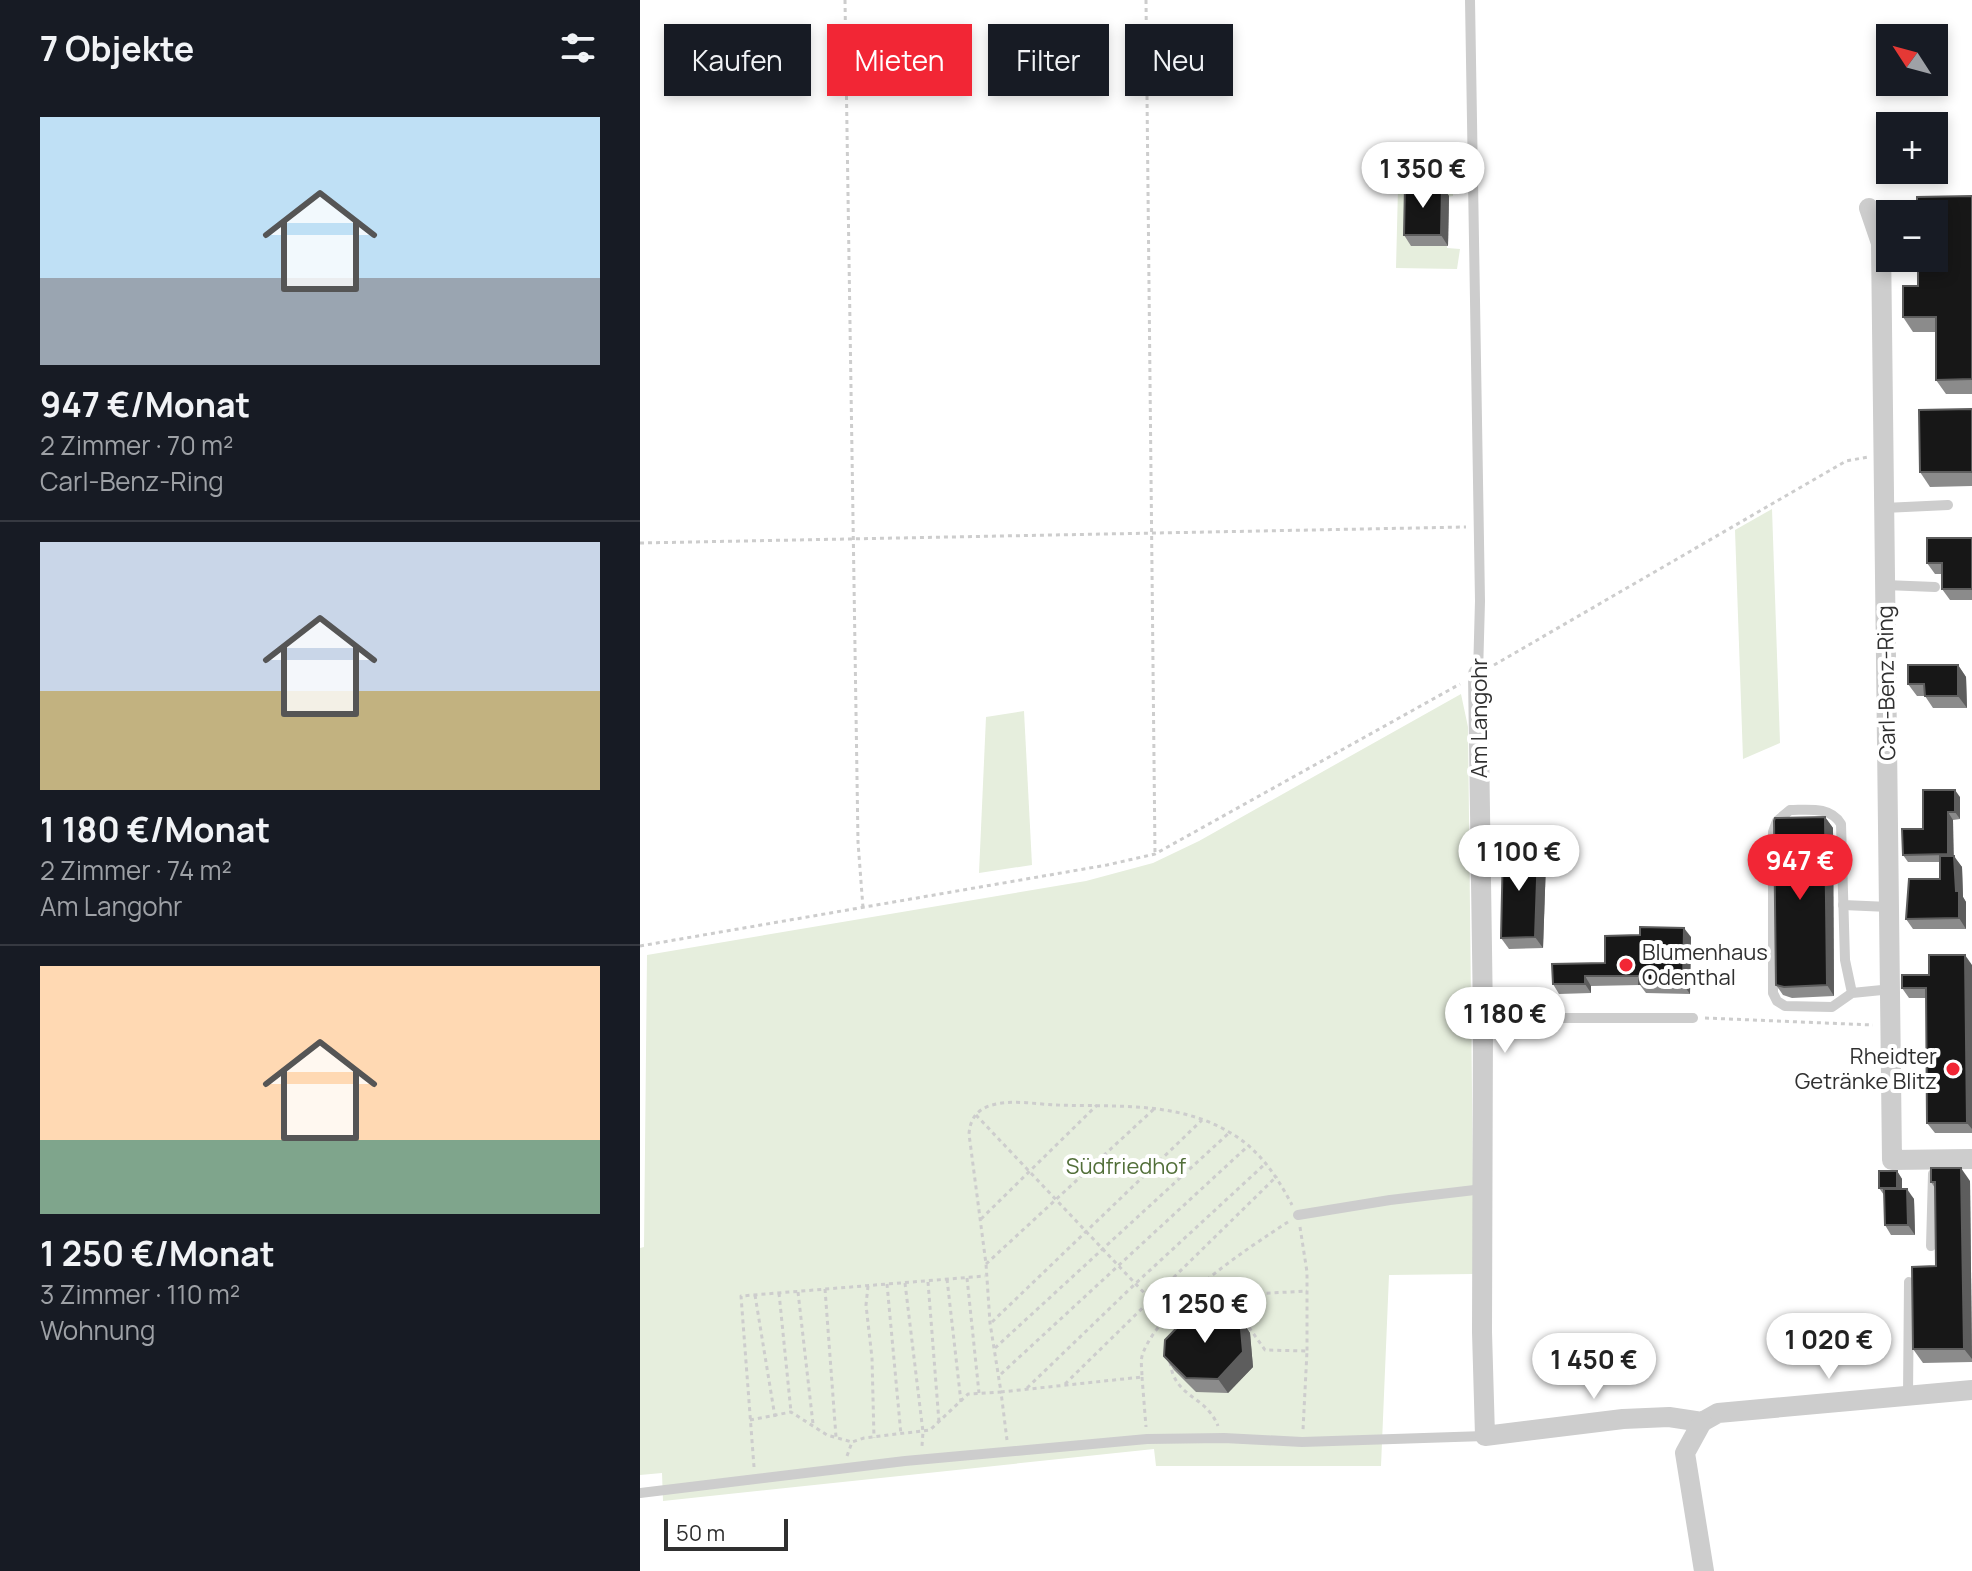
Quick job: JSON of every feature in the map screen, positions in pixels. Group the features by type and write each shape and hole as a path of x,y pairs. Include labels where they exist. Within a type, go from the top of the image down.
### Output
{"street":[{"name":"Carl-Benz-Ring","path":"1869,208 1881,243 1892,1160 1933,1160"},
{"name":"Am Langohr","path":"1478,674 1485,1436"},
{"path":"1933,1160 1972,1159"},
{"path":"1704,1571 1685,1453 1702,1422 1718,1413 1972,1390"},
{"path":"1485,1436 1623,1419 1669,1417 1702,1422"}],"lane":[{"name":"Am Langohr","path":"1470,0 1478,674"},
{"path":"1884,508 1948,505"},
{"path":"1885,585 1935,587"},
{"path":"1852,993 1845,960 1841,824 1828,811 1790,810 1782,814 1773,832 1773,993 1777,1001 1785,1006 1832,1007 1852,993 1892,989"},
{"path":"1843,905 1890,907"},
{"path":"1483,1018 1693,1018"},
{"path":"1931,1246 1933,1160"},
{"path":"1298,1215 1483,1189"},
{"path":"1908,1396 1909,1282"},
{"path":"640,1493 844,1468 1147,1439 1224,1438 1302,1442 1485,1436"}],"path":[{"path":"845,0 858,842 863,908"},
{"path":"1146,0 1155,854"},
{"path":"640,946 1155,854 1478,674 1846,461 1882,456"},
{"path":"640,543 1478,527"},
{"path":"1693,1018 1892,1025"},
{"path":"1009,1452 990,1323 981,1219 969,1134 975,1114 989,1106 1010,1104 1164,1109 1230,1132 1266,1163 1277,1176 1298,1215 1307,1272 1302,1442"},
{"path":"981,1219 1097,1105"},
{"path":"986,1264 1155,1109"},
{"path":"975,1114 1184,1335"},
{"path":"990,1323 1202,1120"},
{"path":"995,1348 1230,1132"},
{"path":"1000,1375 1248,1146"},
{"path":"1027,1389 1266,1163"},
{"path":"1064,1385 1277,1176"},
{"path":"1147,1439 1141,1356 1166,1317 1232,1258 1298,1215"},
{"path":"755,1479 741,1296 985,1276"},
{"path":"967,1278 979,1393"},
{"path":"947,1279 961,1402"},
{"path":"928,1281 939,1422"},
{"path":"905,1283 923,1432"},
{"path":"887,1284 901,1435"},
{"path":"868,1286 866,1305 872,1358 874,1438"},
{"path":"825,1289 836,1437"},
{"path":"1166,1317 1199,1297 1307,1291"},
{"path":"798,1292 813,1424"},
{"path":"779,1293 791,1412"},
{"path":"755,1295 775,1417"},
{"path":"1236,1322 1248,1326 1265,1350 1307,1351"},
{"path":"1168,1352 1172,1378 1214,1414 1224,1438"},
{"path":"750,1420 791,1412 827,1435 852,1442 930,1430 968,1394 1142,1377"},
{"path":"844,1468 852,1442"}],"green space":[{"path":"1398,188 1453,190 1453,196 1447,197 1447,248 1460,249 1457,269 1396,268"},
{"path":"1772,509 1780,743 1743,759 1735,530"},
{"name":"Südfriedhof","path":"1461,694 1468,727 1474,1274 1389,1275 1381,1466 1156,1466 1154,1449 663,1501 662,1473 640,1475 640,1248 644,1247 647,955 1086,881 1153,863 1199,841"},
{"path":"1024,711 1032,865 979,873 986,717"}],"building":[{"path":"1405,185 1442,186 1441,235 1404,235"},
{"path":"1972,196 1972,379 1936,380 1936,317 1903,317 1903,286 1918,286 1918,272 1948,272 1948,200 1917,200 1917,197"},
{"path":"1972,409 1972,472 1920,472 1919,410"},
{"path":"1927,538 1972,538 1972,589 1942,589 1942,563 1927,563"},
{"path":"1908,665 1958,665 1958,696 1925,696 1924,684 1908,684"},
{"path":"1923,790 1955,790 1955,812 1948,812 1948,854 1903,855 1902,829 1923,829"},
{"path":"1825,817 1827,985 1776,985 1774,821 1775,818"},
{"path":"1503,848 1538,851 1535,937 1501,938"},
{"path":"1940,856 1954,856 1959,918 1906,919 1909,879 1940,879"},
{"path":"1640,927 1684,928 1683,984 1639,984 1639,976 1585,976 1585,984 1553,984 1552,964 1605,963 1605,936 1640,935"},
{"path":"1929,955 1965,955 1967,1123 1927,1123 1926,988 1902,988 1902,975 1929,975"},
{"path":"1931,1168 1961,1168 1964,1349 1913,1349 1912,1267 1936,1266 1935,1182 1931,1182"},
{"path":"1879,1171 1897,1171 1897,1188 1879,1188"},
{"path":"1884,1189 1907,1189 1908,1225 1885,1225"},
{"path":"1194,1310 1240,1318 1243,1352 1218,1379 1186,1378 1164,1356 1165,1340"}],"place":[{"name":"Blumenhaus Odenthal","path":"1626,965"},
{"name":"Rheidter Getränke Blitz","path":"1953,1069"}]}
